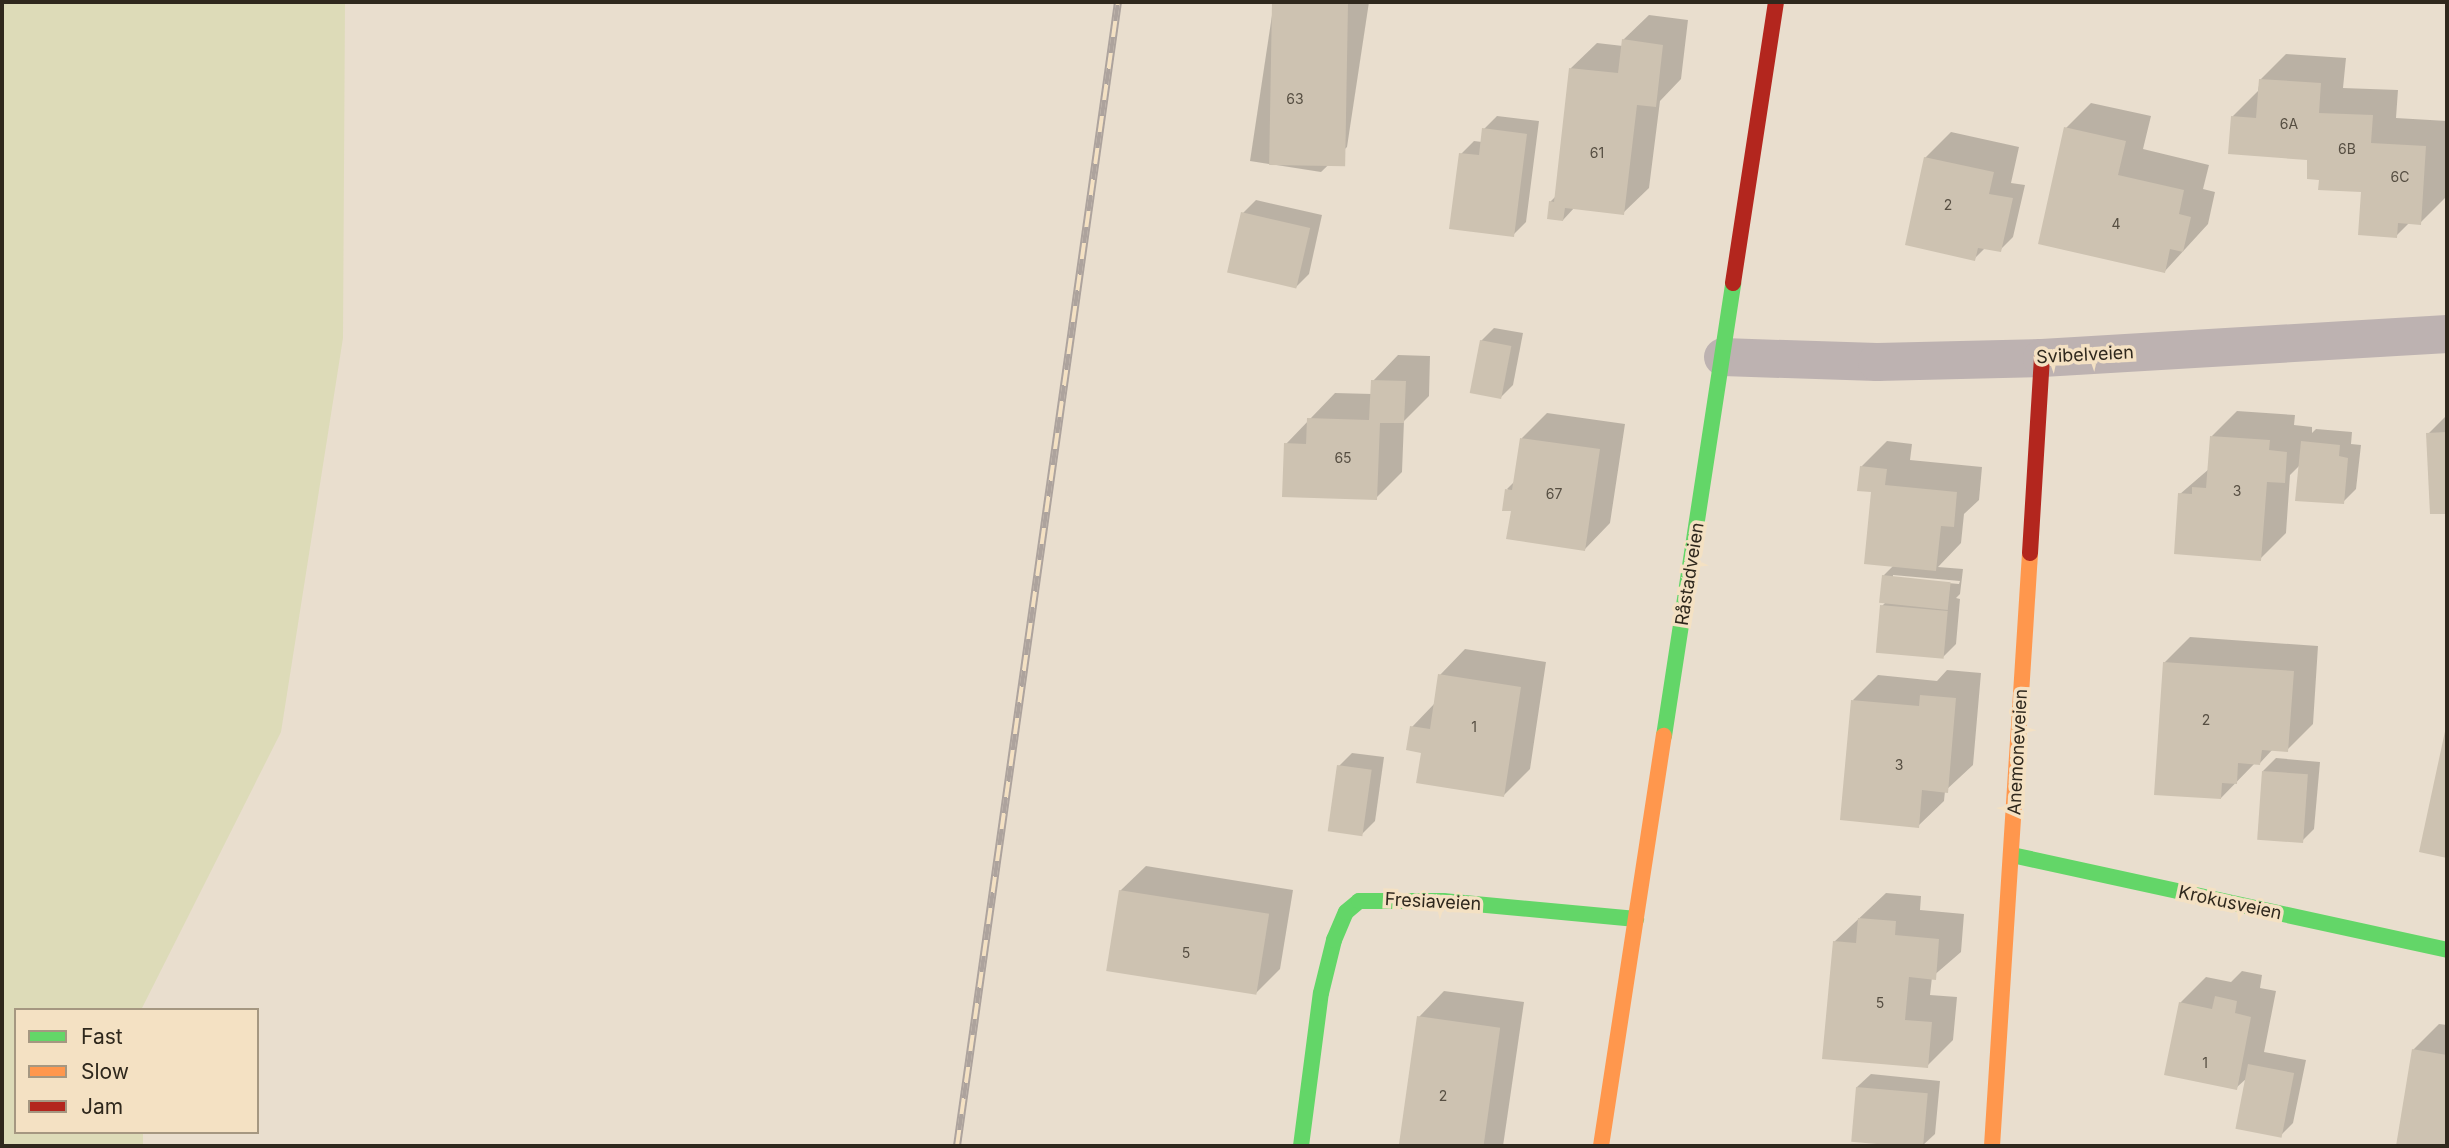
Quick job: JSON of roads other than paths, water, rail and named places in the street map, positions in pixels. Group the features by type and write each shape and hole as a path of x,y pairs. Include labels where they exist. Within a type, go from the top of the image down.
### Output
{"street":[{"name":"Råstadveien","path":"1601,1146 1776,2"},
{"name":"Svibelveien","path":"1723,357 1877,362 2042,358 2447,334"},
{"name":"Anemoneveien","path":"1992,1146 2042,358"},
{"name":"Krokusveien","path":"2012,855 2447,950"},
{"name":"Fresiaveien","path":"1301,1146 1321,993 1334,940 1346,912 1359,901 1443,901 1636,919"}],"railway":[{"path":"957,1146 1118,2"}]}
